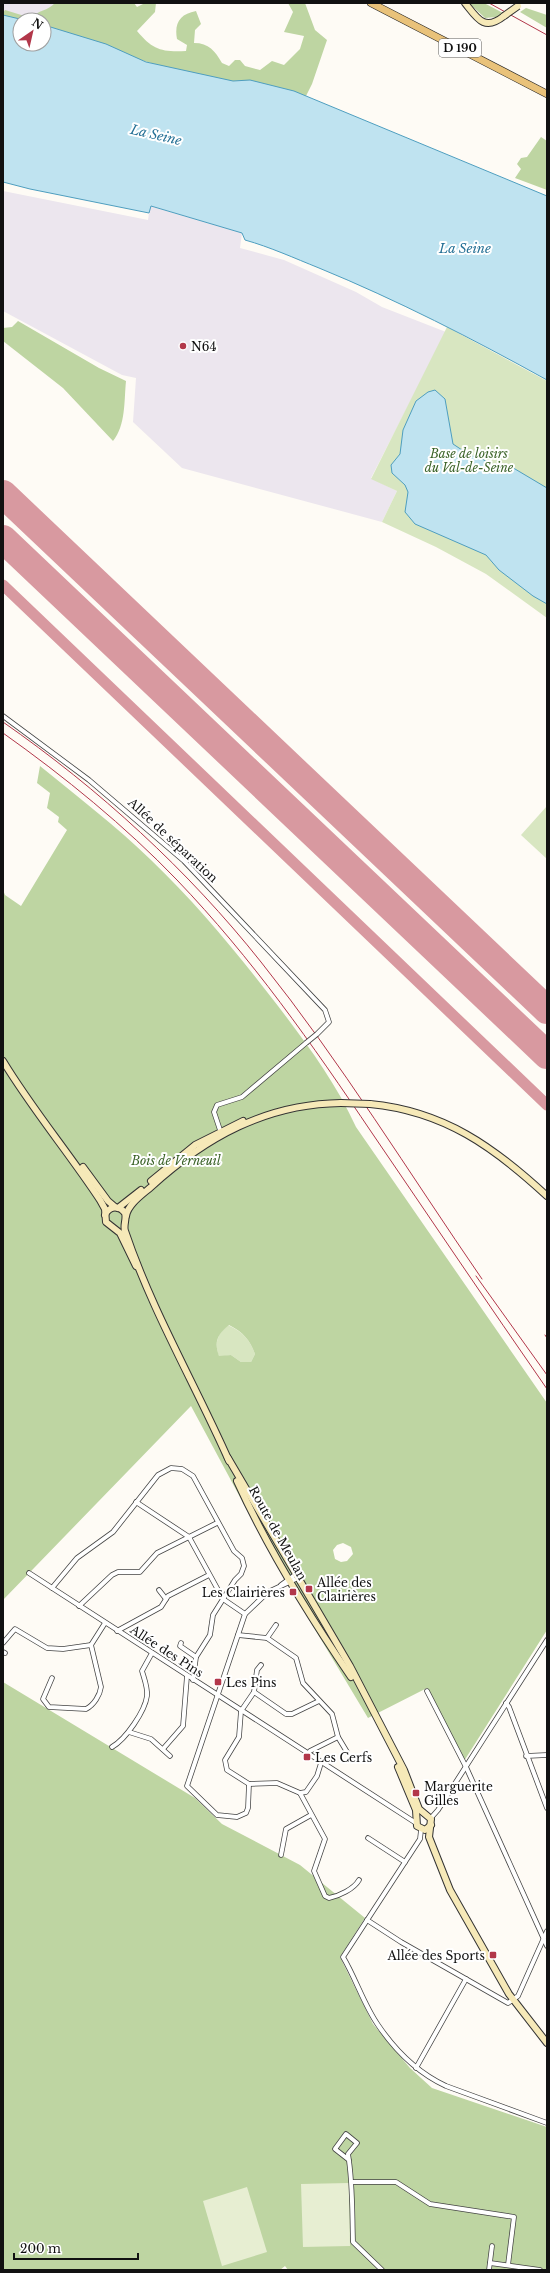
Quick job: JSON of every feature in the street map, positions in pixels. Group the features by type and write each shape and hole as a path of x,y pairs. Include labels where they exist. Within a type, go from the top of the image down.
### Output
{"main road":[{"name":"D 190","path":"371,3 547,94"},
{"path":"465,3 474,16 482,22 493,22 520,4"},
{"path":"3,1061 20,1089 53,1131 79,1160 108,1201 117,1208 123,1210 126,1219"},
{"path":"105,1215 109,1210 117,1208 131,1200 177,1158 254,1116 284,1109 341,1103 370,1104 401,1109 454,1127 479,1141 513,1165 547,1196"},
{"path":"53,1131 100,1200 105,1209 107,1223 113,1228 120,1228 126,1219 131,1206 166,1173 188,1155 221,1133"},
{"name":"Route de Meulan","path":"126,1219 125,1229 132,1249 159,1313"},
{"name":"Route de Meulan","path":"113,1228 122,1236 256,1520 330,1644 366,1698"},
{"name":"Route de Meulan","path":"228,1458 337,1644 411,1785 418,1809 429,1819"},
{"name":"Route de Meulan","path":"389,1741 416,1810 417,1821"},
{"path":"429,1819 421,1816 417,1821 422,1830 429,1837"},
{"path":"422,1830 428,1829 429,1819"},
{"path":"429,1819 429,1837 431,1843 453,1889 514,1999 547,2043"},
{"path":"514,1999 547,2038"}],"street":[{"name":"Allée de séparation","path":"3,716 89,780 184,861 324,1010 329,1022 318,1034 242,1097 217,1105 214,1112 221,1133"},
{"path":"52,1588 77,1558 113,1532 162,1472 171,1468 182,1469 194,1476 217,1523 224,1530 234,1551 242,1558 244,1566 241,1574 235,1580 213,1615 210,1635 196,1657 193,1680"},
{"path":"136,1502 189,1537 223,1599 245,1614"},
{"path":"79,1606 107,1578 118,1572 140,1572 157,1553 217,1523"},
{"name":"Allée des Pins","path":"29,1573 308,1754 417,1821"},
{"path":"117,1631 161,1607 166,1599 209,1575"},
{"path":"249,1784 248,1808 246,1813 237,1817 217,1815 187,1786 245,1614 259,1599 297,1576"},
{"path":"158,1590 166,1599"},
{"path":"3,1642 15,1629 46,1648 64,1649 91,1644 105,1623"},
{"path":"268,1638 276,1625"},
{"path":"238,1635 268,1638 296,1658 303,1683 315,1694 319,1701 332,1714 338,1737 347,1752"},
{"path":"429,1819 466,1767 547,1640"},
{"path":"180,1643 180,1646 196,1657"},
{"path":"52,1678 43,1700 50,1707 86,1709 91,1706 100,1692 101,1687 91,1644"},
{"path":"112,1747 120,1743 129,1732 146,1701 147,1695 142,1671 152,1653"},
{"path":"261,1665 256,1670 254,1692 241,1711 239,1737 227,1756 225,1766 227,1770 249,1784 277,1783 300,1793 306,1792 313,1783 321,1762"},
{"path":"163,1749 183,1726 187,1676"},
{"path":"427,1691 466,1767 547,1946"},
{"path":"254,1692 286,1714 292,1714 319,1701"},
{"path":"506,1703 509,1707 526,1756 547,1808"},
{"path":"129,1732 151,1739 170,1756"},
{"path":"308,1754 310,1751 338,1737"},
{"path":"526,1756 547,1755"},
{"path":"300,1793 325,1839 314,1871 325,1896 329,1898 333,1897 356,1886 359,1880"},
{"path":"281,1855 286,1829 311,1815"},
{"path":"422,1830 420,1839 343,1958 378,2025 416,2068 430,2079 446,2086 547,2123"},
{"path":"368,1838 405,1862"},
{"path":"420,1839 426,1839 431,1843"},
{"path":"367,1920 508,2003 514,1999 547,1931"},
{"path":"416,2068 466,1979"},
{"path":"349,2160 335,2149 346,2134 357,2143 348,2154 349,2160 352,2182 352,2242 382,2270"},
{"path":"352,2182 396,2182 430,2204 514,2217 508,2265"},
{"path":"489,2270 492,2246"},
{"path":"490,2263 501,2268 508,2265 537,2270"}],"shaded area":[{"path":"3,3 61,3 52,12 12,12 12,16 3,15"},
{"path":"3,191 148,220 150,206 242,233 240,248 284,260 356,292 382,307 446,332 371,478 397,491 382,522 182,468 133,422 136,378 122,375 3,311"}],"green space":[{"path":"55,3 134,3 137,7 145,3 156,3 155,12 137,31 153,46 170,51 186,51 187,45 177,39 177,24 186,14 196,11 201,24 195,30 194,43 208,46 214,51 222,63 229,66 235,60 240,60 245,66 260,70 272,61 284,65 300,49 304,36 284,32 293,12 288,3 305,3 315,30 327,40 312,84 304,100 181,72 52,33 52,12 39,12"},
{"path":"469,3 484,3 503,13 497,17 485,18"},
{"path":"526,8 547,15 547,28 520,12"},
{"path":"5,10 12,12 12,20 3,20 3,13"},
{"path":"541,137 547,141 547,190 515,178 521,169 517,164 521,158 527,157"},
{"path":"18,321 99,368 126,381 122,420 117,435 113,441 63,388 3,341 3,328 12,327"},
{"name":"Base de loisirs du Val-de-Seine","path":"447,327 547,381 547,618 486,574 436,547 382,522 397,491 371,479"},
{"name":"Bois de Verneuil","path":"40,766 111,823 138,847 185,894 233,949 310,1049 330,1079 356,1127 547,1403 547,1630 464,1761 427,1688 368,1718 277,1566 191,1406 3,1600 3,890 5,895 21,906 67,830 58,822 59,817 47,808 50,793 37,783","holes":["229,1325 242,1334 251,1345 255,1354 251,1362 241,1362 231,1355 219,1356 217,1347 218,1339","343,1543 351,1547 353,1554 347,1561 341,1562 335,1559 333,1550 337,1545"]},
{"path":"547,806 547,859 521,835"},
{"path":"228,1325 242,1334 251,1345 255,1354 251,1362 241,1362 231,1355 219,1357 217,1347 218,1339 221,1332"},
{"path":"3,1682 195,1798 222,1824 300,1865 365,1918 340,1957 373,2024 410,2068 432,2088 547,2127 547,2270 288,2270 285,2266 280,2270 3,2270"},
{"path":"349,2183 350,2246 303,2247 301,2184"},
{"path":"247,2187 267,2252 222,2266 203,2201"}],"water":[{"name":"La Seine","path":"3,15 12,17 12,52 52,52 52,27 106,44 146,62 233,81 250,80 294,91 547,196 547,380 463,335 377,293 282,253 245,240 242,233 151,206 149,213 30,189 3,182"},
{"path":"435,390 445,399 453,444 471,456 479,457 492,465 500,468 510,466 547,488 547,604 533,596 499,570 486,555 415,524 405,512 408,492 405,485 392,473 391,465 400,454 403,430 416,401 428,392"}],"taxiway":[{"path":"3,585 547,1105"}],"runway":[{"path":"3,494 547,1010"},
{"path":"3,539 547,1055"}],"railway":[{"path":"489,3 547,35"},
{"path":"3,722 39,748 108,803 173,863 233,928 290,1000 347,1078 482,1279"},
{"path":"3,733 72,785 137,840 177,880 231,940 304,1034 547,1389"},
{"path":"476,1276 547,1375"}],"place":[{"name":"N64","path":"183,346"},
{"name":"Allée des Clairières","path":"309,1589"},
{"name":"Les Clairières","path":"293,1592"},
{"name":"Les Pins","path":"218,1682"},
{"name":"Les Cerfs","path":"307,1757"},
{"name":"Marguerite Gilles","path":"416,1793"},
{"name":"Allée des Sports","path":"493,1955"}]}
